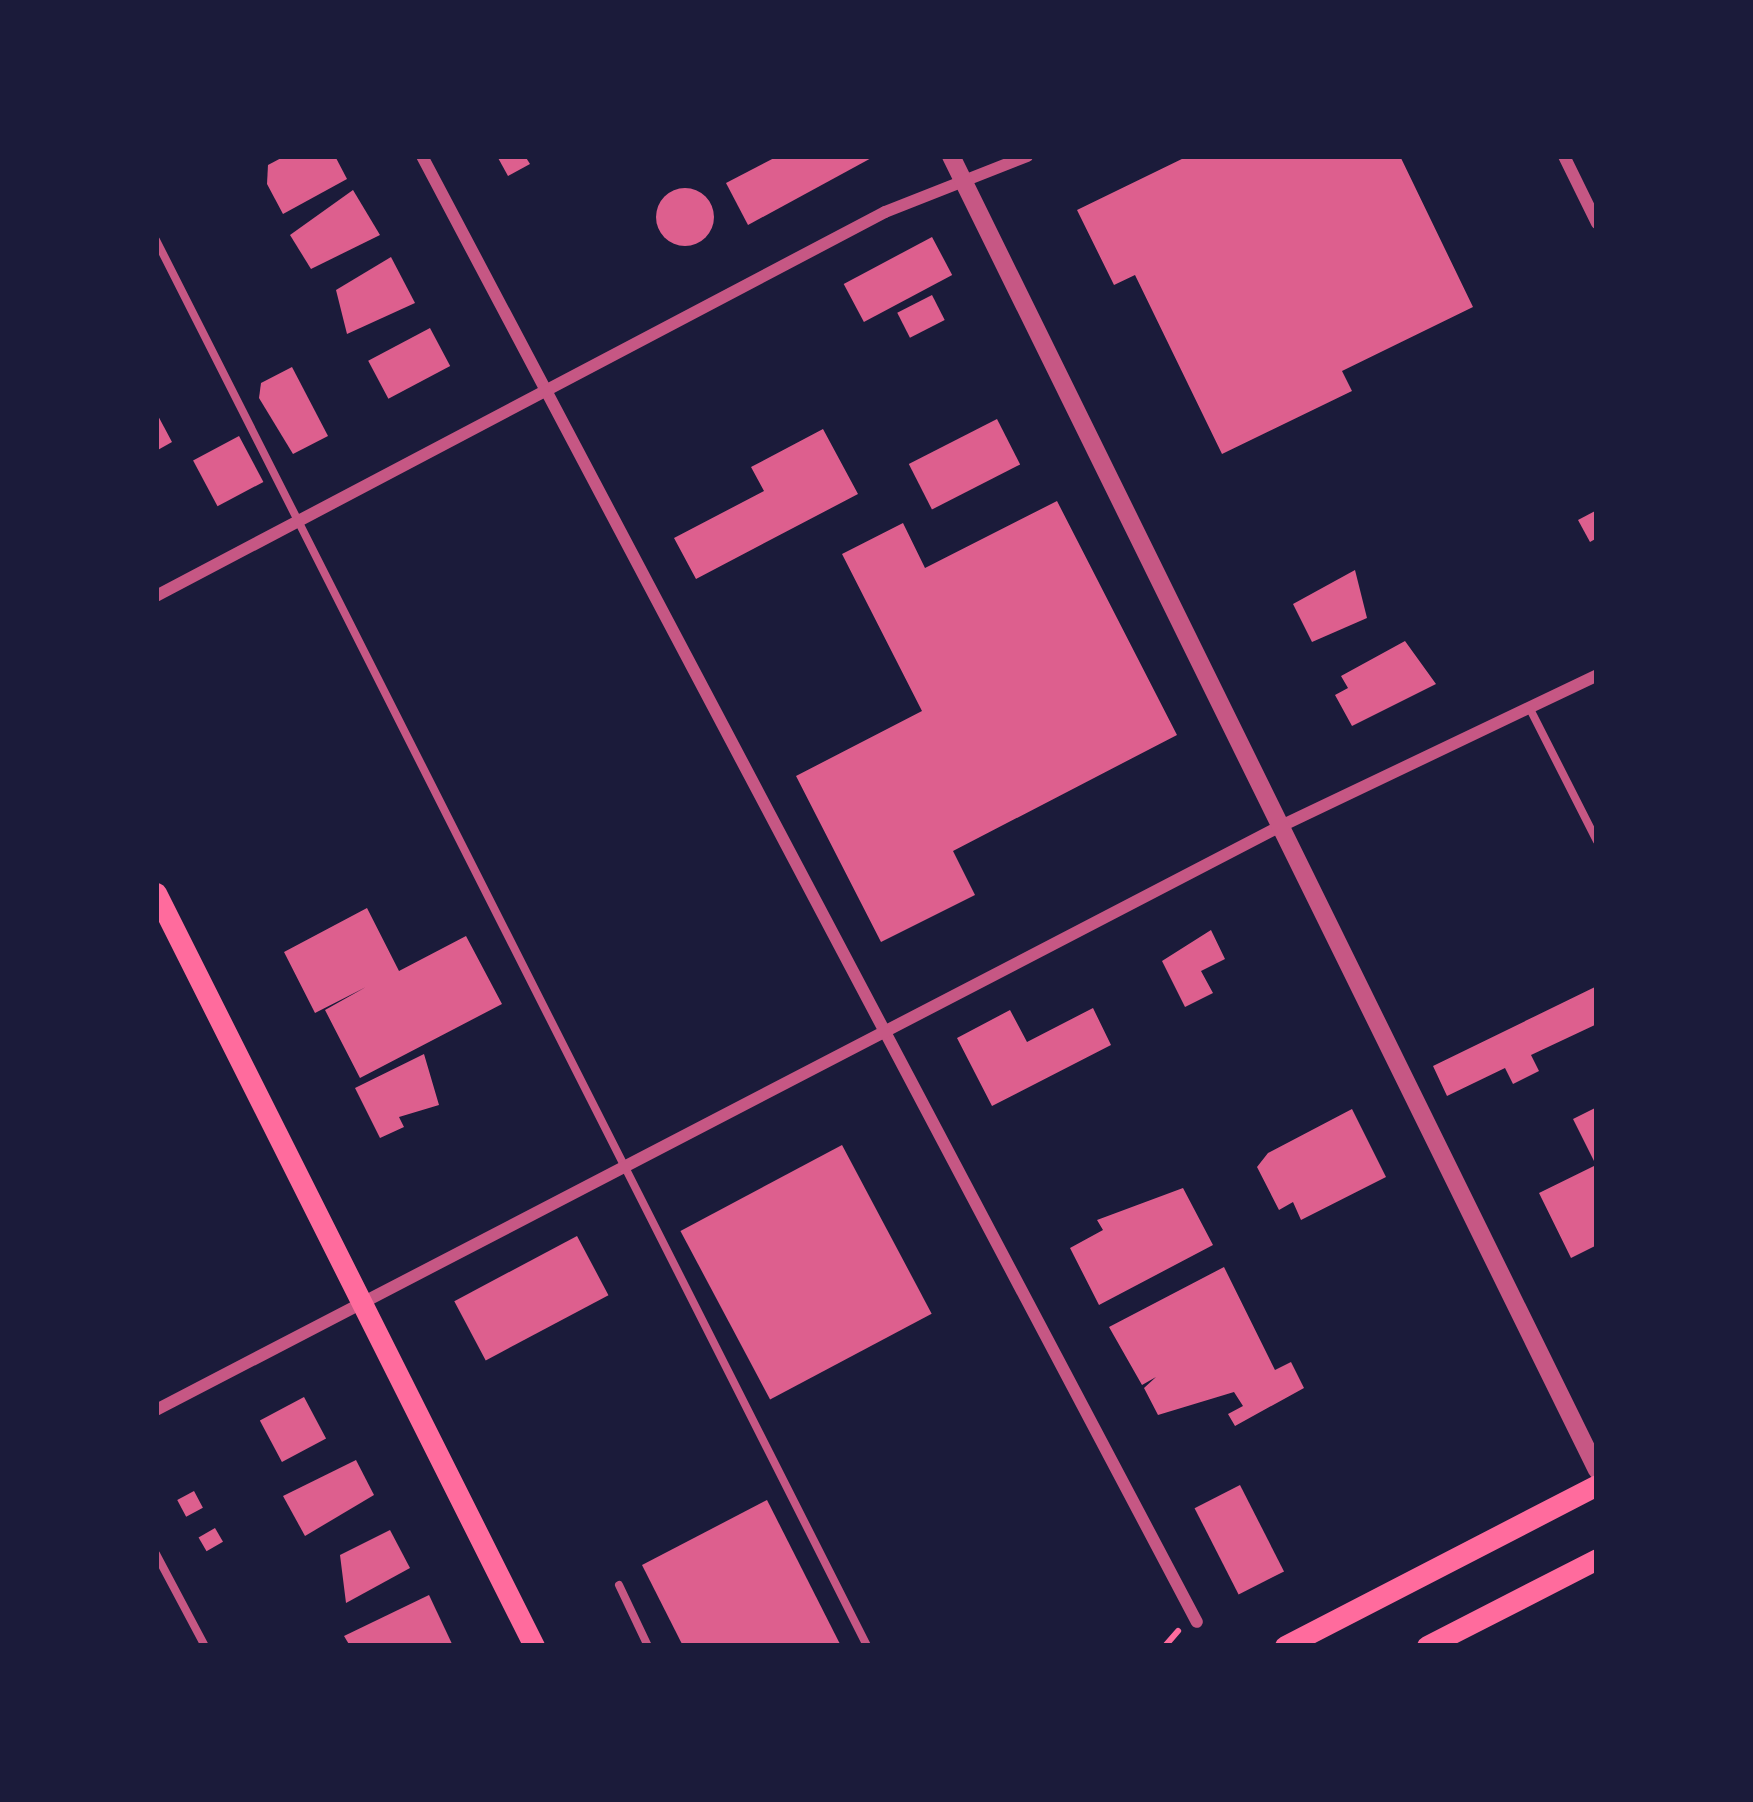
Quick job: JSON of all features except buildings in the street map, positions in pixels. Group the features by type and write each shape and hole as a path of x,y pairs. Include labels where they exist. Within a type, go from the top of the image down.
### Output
{"main road":[{"path":"156,893 534,1646"},
{"path":"1285,1646 1597,1485"},
{"path":"1427,1646 1597,1558"}],"street":[{"path":"422,156 888,1028 1197,1622"},
{"path":"950,156 1597,1470"},
{"path":"156,596 542,387 963,182 1027,156"},
{"path":"1564,156 1597,223"},
{"path":"156,1410 1279,827 1597,675"}],"lane":[{"path":"156,240 867,1646"},
{"path":"1530,709 1597,841"},
{"path":"156,1554 205,1646"},
{"path":"619,1585 648,1646"}]}
